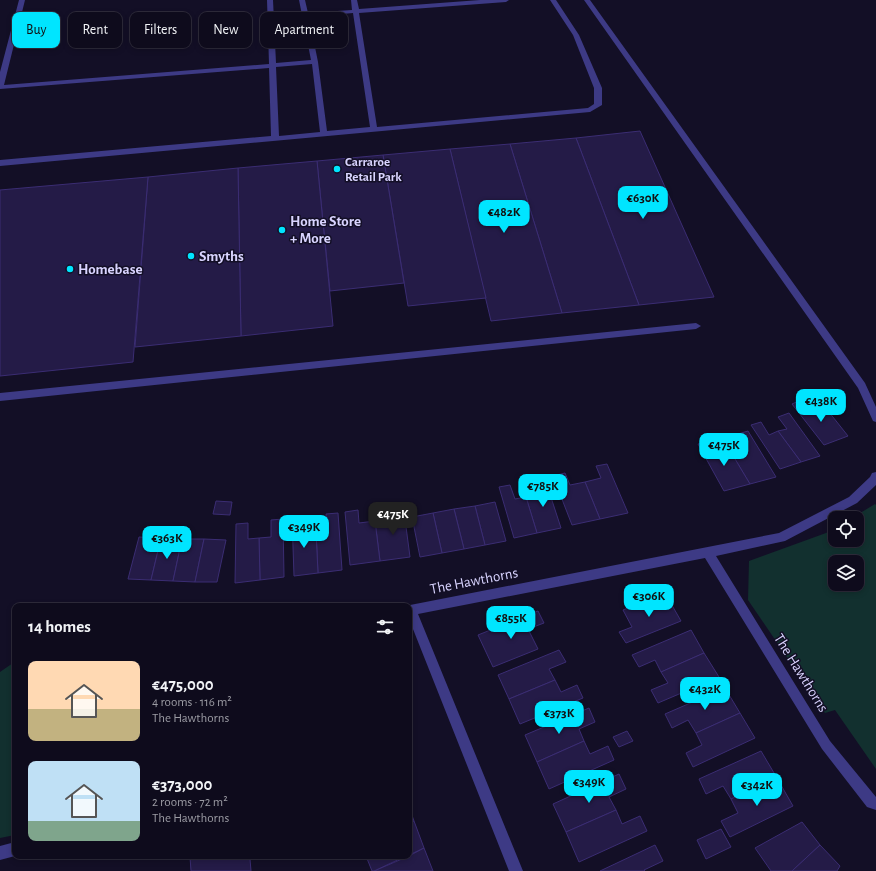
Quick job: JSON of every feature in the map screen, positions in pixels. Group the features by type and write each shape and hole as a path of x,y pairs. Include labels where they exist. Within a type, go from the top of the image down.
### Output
{"street":[{"path":"22,0 0,87 315,62"},
{"path":"270,0 275,139"},
{"path":"302,0 304,12"},
{"path":"354,0 374,130"},
{"path":"348,12 506,0"},
{"path":"0,163 590,110 598,105 598,88 576,35 553,0"},
{"path":"587,0 862,386 876,418"},
{"path":"312,48 324,134"},
{"path":"0,397 696,326"},
{"name":"The Hawthorns","path":"412,610 781,538 852,500 874,480 876,476"},
{"name":"The Hawthorns","path":"708,552 826,745 872,802 876,804"},
{"name":"The Hawthorns","path":"412,615 516,871"},
{"path":"0,853 12,850"}],"green space":[{"path":"875,504 876,505 876,769 835,710 825,713 748,600 749,561 828,532 828,547 864,547 864,511"},
{"path":"12,664 12,836 0,838 0,672"}],"building":[{"path":"640,131 714,297 639,305 576,138"},
{"path":"576,138 639,305 562,313 510,144"},
{"path":"510,144 562,313 491,321 450,149"},
{"path":"450,149 486,298 408,306 383,155"},
{"path":"383,155 404,283 330,291 317,161"},
{"name":"Home Store + More","path":"317,161 333,326 241,336 238,168"},
{"name":"Smyths","path":"238,168 241,336 135,347 148,177"},
{"name":"Homebase","path":"148,177 133,362 0,376 0,190"},
{"path":"801,400 811,412 825,407 848,436 824,445 792,404"},
{"path":"789,413 820,456 801,462 778,431 787,429 778,417"},
{"path":"761,422 769,435 778,431 801,462 780,469 751,425"},
{"path":"748,431 776,477 750,484 729,449 745,445 738,434"},
{"path":"709,441 716,452 729,449 750,484 724,491 698,444"},
{"path":"607,464 628,513 600,519 585,482 601,478 596,466"},
{"path":"565,473 570,485 585,482 600,519 572,525 553,476"},
{"path":"545,479 561,528 537,533 526,497 536,495 531,481"},
{"path":"510,485 515,499 526,497 537,533 514,538 499,487"},
{"path":"216,501 232,502 230,515 213,514"},
{"path":"495,502 506,541 485,545 475,506"},
{"path":"403,504 410,557 380,561 375,521 392,519 390,506"},
{"path":"475,506 485,545 464,549 454,509"},
{"path":"454,509 464,549 442,553 433,513"},
{"path":"358,510 359,523 375,521 380,561 350,565 345,512"},
{"path":"338,513 342,570 318,573 316,531 327,530 326,514"},
{"path":"433,513 442,553 420,557 412,517"},
{"path":"304,516 305,533 316,531 318,573 294,576 292,517"},
{"path":"283,519 284,577 260,580 259,538 271,537 271,520"},
{"path":"248,523 248,539 259,538 260,580 235,583 236,524"},
{"path":"139,537 161,538 151,580 128,579"},
{"path":"161,538 182,539 173,581 151,580"},
{"path":"182,539 204,539 195,582 173,581"},
{"path":"204,539 226,540 217,582 195,582"},
{"path":"665,593 681,621 626,643 619,632 632,627 623,610"},
{"path":"538,611 544,623 528,629 538,649 493,667 478,635"},
{"path":"691,630 704,653 661,672 655,660 639,667 632,655"},
{"path":"559,650 566,662 549,669 555,680 509,699 498,675"},
{"path":"704,653 719,677 658,703 651,690 668,683 661,672"},
{"path":"555,680 561,692 577,685 583,698 520,724 509,699"},
{"path":"725,688 740,713 696,733 688,720 672,728 665,714"},
{"path":"589,708 595,722 579,729 584,741 537,762 525,735"},
{"path":"740,713 755,738 693,767 686,753 702,745 696,733"},
{"path":"627,731 633,741 619,747 613,737"},
{"path":"584,741 590,754 608,746 614,760 549,789 537,762"},
{"path":"761,751 777,778 731,799 723,786 706,794 699,779"},
{"path":"619,774 626,789 609,797 616,810 566,832 553,804"},
{"path":"777,778 793,806 730,837 721,821 738,813 731,799"},
{"path":"616,810 622,824 640,816 647,831 579,862 566,832"},
{"path":"414,821 424,848 412,854 412,822"},
{"path":"802,822 820,845 792,871 771,871 755,848"},
{"path":"721,829 731,847 706,859 697,840"},
{"path":"655,845 663,861 644,870 645,871 600,871"},
{"path":"820,845 840,866 837,871 792,871"},
{"path":"424,848 433,871 374,871 402,859 412,859 412,854"},
{"path":"190,859 250,859 251,871 191,871"},
{"path":"367,859 400,859 374,871 372,871"}],"place":[{"name":"Carraroe Retail Park","path":"337,169"},
{"name":"Home Store + More","path":"282,230"},
{"name":"Smyths","path":"191,256"},
{"name":"Homebase","path":"70,269"}]}
